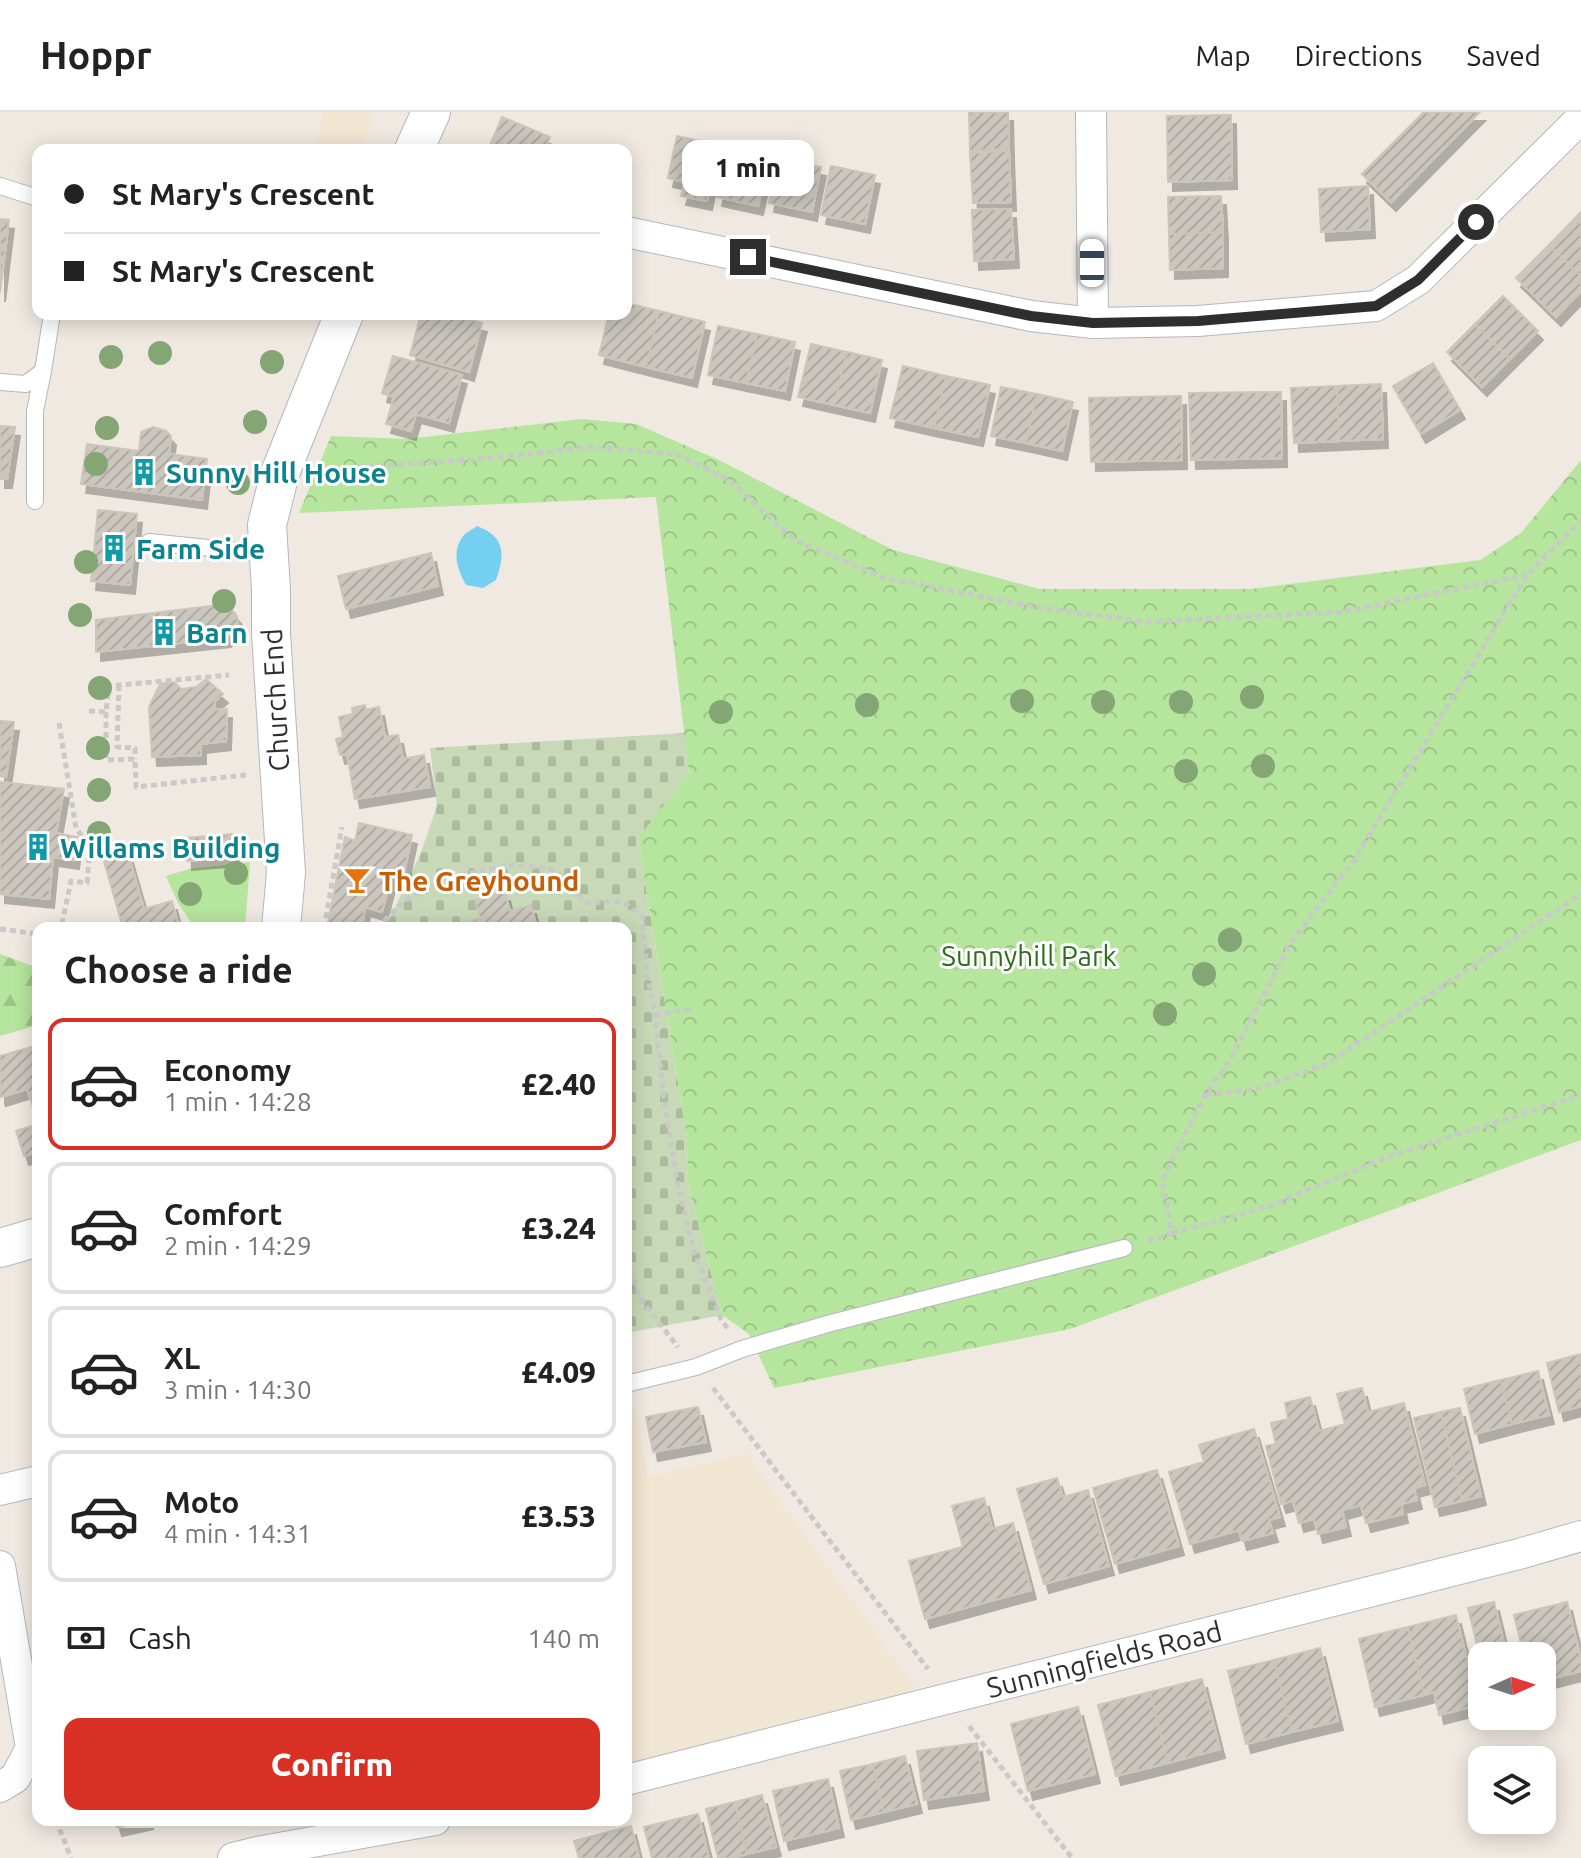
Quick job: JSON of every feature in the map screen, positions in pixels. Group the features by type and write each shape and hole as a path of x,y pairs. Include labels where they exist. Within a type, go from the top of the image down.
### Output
{"street":[{"path":"417,144 431,112"},
{"path":"1091,112 1093,323"},
{"path":"632,233 1031,316 1093,323 1198,321 1376,306 1418,280 1581,118"},
{"name":"Church End","path":"282,922 286,873 267,525 280,473 342,320"},
{"path":"0,1248 32,1239"},
{"path":"0,1490 32,1482"},
{"name":"Sunningfields Road","path":"632,1778 1581,1536"},
{"path":"0,1566 30,1696 31,1748 15,1778 0,1787"},
{"path":"233,1858 402,1826"}],"lane":[{"path":"0,186 32,196"},
{"path":"35,501 35,411 51,320"},
{"path":"0,382 26,384 43,371"},
{"path":"149,542 269,554"},
{"path":"632,1383 696,1367 742,1349 831,1323 1124,1248"}],"path":[{"path":"280,473 493,458 591,447 676,454 731,481 794,540 885,578 1029,606 1144,622 1341,612 1527,575"},
{"path":"1172,1233 1162,1180 1205,1095 1230,1060 1293,939 1351,865 1527,575 1581,520"},
{"path":"135,759 106,760 109,686 229,675"},
{"path":"119,685 117,747 135,748 136,787 251,775"},
{"path":"89,711 106,712"},
{"path":"59,723 76,828 90,848 87,883 71,881 62,922"},
{"path":"325,922 342,827"},
{"path":"383,922 404,901 455,876 512,865 549,868 568,882 586,903 621,901 642,916 647,974 677,1181 694,1251 721,1319 742,1349"},
{"path":"1205,1095 1256,1089 1326,1064 1581,894"},
{"path":"0,929 32,933"},
{"path":"655,1015 691,1009"},
{"path":"1124,1248 1269,1206 1390,1156 1581,1095"},
{"path":"632,1276 642,1301 696,1367 928,1668 947,1699 1072,1858"},
{"path":"58,1826 71,1858"}],"shaded area":[{"path":"323,112 375,112 362,144 318,144"},
{"path":"635,1408 648,1477 746,1454 917,1691 632,1766 632,1409"}],"green space":[{"name":"Sunnyhill Park","path":"582,419 636,424 719,460 893,550 1040,589 1251,589 1480,560 1521,533 1581,460 1581,1140 1070,1329 774,1388 749,1334 722,1315 688,1184 687,1138 638,838 689,773 656,497 299,513 331,436 407,439"},
{"path":"685,733 689,773 638,839 687,1138 688,1184 722,1315 632,1332 632,922 388,922 420,855 437,806 430,748"},
{"path":"250,862 245,922 191,922 166,876 189,869"},
{"path":"0,954 32,966 32,1027 0,1036"}],"water":[{"path":"477,526 487,530 498,541 502,555 496,580 483,588 466,585 457,556 462,537"}],"building":[{"path":"969,112 1008,112 1009,149 970,151"},
{"path":"1424,112 1480,112 1391,202 1362,174"},
{"path":"1231,115 1232,180 1168,182 1167,116"},
{"path":"502,117 550,137 547,144 491,144"},
{"path":"677,136 719,145 707,201 681,196 685,182 668,178"},
{"path":"728,147 769,156 758,206 717,197"},
{"path":"1009,151 1011,202 973,203 970,153"},
{"path":"777,158 821,167 812,212 769,203"},
{"path":"831,166 875,175 865,224 821,215"},
{"path":"1368,186 1370,229 1321,232 1319,189"},
{"path":"1221,196 1223,232 1169,234 1168,197"},
{"path":"1011,209 1014,259 974,261 972,210"},
{"path":"1581,212 1581,276 1549,245"},
{"path":"0,219 9,220 0,293"},
{"path":"1223,232 1223,268 1170,270 1169,234"},
{"path":"1549,245 1581,276 1581,291 1556,317 1516,278"},
{"path":"1503,296 1538,331 1510,359 1475,324"},
{"path":"632,304 659,311 646,367 599,355 608,320 632,320"},
{"path":"659,311 705,322 692,378 646,367"},
{"path":"419,320 471,320 482,323 469,372 410,355"},
{"path":"1475,324 1510,359 1482,387 1447,352"},
{"path":"718,326 757,334 746,383 708,375"},
{"path":"757,334 795,342 785,391 746,383"},
{"path":"811,344 847,352 834,405 798,397"},
{"path":"847,352 882,360 870,413 834,405"},
{"path":"393,356 462,375 449,423 416,414 411,431 386,424 394,397 382,393"},
{"path":"1433,363 1460,410 1421,434 1393,386"},
{"path":"903,366 946,376 934,428 890,418"},
{"path":"946,376 990,385 978,437 934,428"},
{"path":"1381,384 1383,439 1339,441 1337,386"},
{"path":"1337,386 1339,441 1294,443 1291,388"},
{"path":"1001,387 1037,394 1026,443 991,436"},
{"path":"1281,392 1282,458 1191,460 1189,393"},
{"path":"1037,394 1073,402 1062,451 1026,443"},
{"path":"1181,396 1182,460 1091,462 1089,398"},
{"path":"0,426 15,427 7,479 0,479"},
{"name":"Sunny Hill House","path":"153,427 171,436 169,454 207,459 202,500 81,484 87,444 139,451 141,432"},
{"name":"Farm Side","path":"98,510 137,514 130,585 91,581"},
{"path":"431,553 438,586 346,609 338,576"},
{"name":"Barn","path":"227,604 237,616 238,626 226,638 96,652 96,620"},
{"path":"206,679 223,694 215,701 215,710 227,709 226,741 201,744 201,755 152,757 149,707 160,684 174,682 181,689 196,687"},
{"path":"365,705 366,710 379,707 385,737 398,735 403,759 424,755 430,787 355,799 347,754 340,755 336,739 343,737 339,717 353,714 352,708"},
{"name":"Willams Building","path":"0,721 14,722 6,777 0,776"},
{"name":"Willams Building","path":"0,782 64,789 56,833 77,837 74,860 53,857 49,899 0,894"},
{"path":"359,823 412,835 404,873 393,871 382,912 365,907 363,922 328,922 345,837 355,841"},
{"path":"232,834 234,857 187,861 186,838"},
{"path":"128,854 144,909 172,901 177,922 121,922 104,861"},
{"path":"505,892 510,911 531,905 535,922 465,922 480,918 475,900"},
{"path":"32,1047 32,1104 27,1089 1,1097 0,1056"},
{"path":"32,1126 32,1154 24,1156 16,1131"},
{"path":"1581,1354 1581,1406 1559,1412 1547,1363"},
{"path":"1538,1371 1549,1415 1512,1424 1501,1380"},
{"path":"1501,1380 1512,1424 1475,1434 1464,1389"},
{"path":"1362,1388 1368,1412 1404,1403 1425,1485 1414,1488 1417,1500 1401,1504 1403,1514 1366,1523 1361,1505 1342,1510 1346,1527 1318,1534 1314,1519 1299,1523 1293,1501 1281,1504 1266,1446 1276,1444 1271,1423 1288,1419 1285,1403 1310,1397 1319,1431 1345,1424 1337,1394"},
{"path":"698,1407 706,1442 653,1452 646,1417"},
{"path":"1460,1408 1481,1496 1462,1501 1441,1412"},
{"path":"1441,1412 1462,1501 1435,1507 1414,1418"},
{"path":"1254,1429 1280,1517 1269,1520 1273,1533 1242,1541 1239,1530 1190,1544 1169,1472 1204,1462 1199,1445"},
{"path":"1157,1470 1179,1546 1115,1564 1093,1488"},
{"path":"1057,1478 1063,1497 1088,1490 1109,1566 1044,1584 1017,1489"},
{"path":"984,1498 992,1529 1013,1523 1031,1590 925,1619 909,1561 963,1547 952,1506"},
{"path":"1494,1602 1504,1642 1476,1642 1468,1608"},
{"path":"1567,1602 1581,1671 1556,1677 1556,1642 1521,1642 1514,1615"},
{"path":"1456,1615 1468,1664 1468,1708 1439,1715 1434,1692 1424,1695 1408,1627"},
{"path":"1408,1627 1424,1695 1375,1707 1359,1639"},
{"path":"1320,1648 1338,1721 1292,1732 1274,1660"},
{"path":"1274,1660 1292,1732 1246,1744 1228,1671"},
{"path":"1202,1679 1220,1749 1168,1763 1150,1692"},
{"path":"1150,1692 1168,1763 1116,1776 1098,1705"},
{"path":"1078,1707 1095,1774 1028,1791 1011,1724"},
{"path":"977,1743 984,1791 924,1800 917,1751"},
{"path":"905,1756 917,1804 884,1812 873,1764"},
{"path":"873,1764 884,1812 851,1820 840,1771"},
{"path":"828,1779 839,1828 784,1841 773,1791"},
{"path":"762,1795 776,1847 747,1854 735,1802"},
{"path":"735,1802 747,1854 718,1858 706,1809"},
{"path":"698,1814 709,1858 652,1858 644,1827"},
{"path":"631,1826 639,1858 579,1858 574,1841"}],"place":[{"name":"Sunny Hill House","path":"144,472"},
{"name":"Farm Side","path":"114,548"},
{"name":"Barn","path":"164,632"},
{"name":"Willams Building","path":"38,847"},
{"name":"The Greyhound","path":"357,880"}],"route":[{"path":"748,257 1031,316 1093,323 1198,321 1376,306 1418,280 1476,222"}]}
